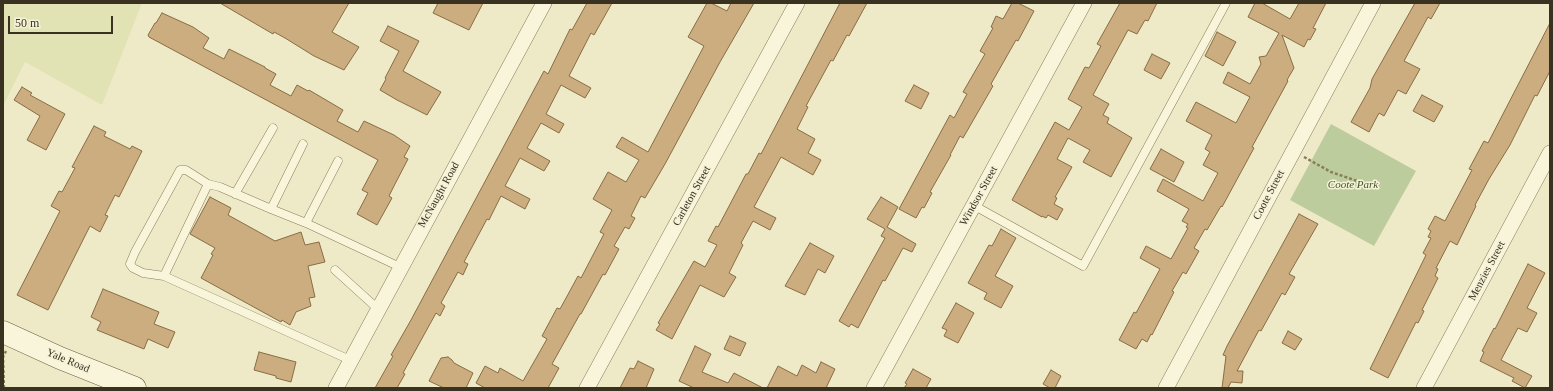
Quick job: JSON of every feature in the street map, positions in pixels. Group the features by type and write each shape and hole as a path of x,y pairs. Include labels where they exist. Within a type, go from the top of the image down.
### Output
{"main road":[{"name":"Yale Road","path":"7,334 67,361 135,388"}],"street":[{"name":"McNaught Road","path":"336,388 400,267 544,3"},
{"name":"Carleton Street","path":"587,388 797,3"},
{"name":"Windsor Street","path":"874,388 1084,3"},
{"name":"Coote Street","path":"1166,388 1373,3"},
{"name":"Menzies Street","path":"1424,388 1550,153"}],"lane":[{"path":"973,206 1083,266 1226,3"},
{"path":"235,194 273,128"},
{"path":"271,208 303,144"},
{"path":"306,223 338,161"},
{"path":"350,360 164,276 143,273 130,264 135,252 180,170 186,170 208,184 306,223 400,267"},
{"path":"164,276 208,184"},
{"path":"335,270 378,309"}],"path":[{"path":"1293,150 1331,172 1366,184"},
{"path":"4,388 3,357 7,334"}],"green space":[{"path":"3,3 142,3 102,105 25,62 3,106"},
{"name":"Coote Park","path":"1331,124 1416,171 1374,246 1290,200"}],"building":[{"path":"220,3 349,3 332,32 359,47 344,70 314,56 274,32 273,34"},
{"path":"438,3 483,3 469,30 433,13"},
{"path":"587,3 612,3 594,35 591,33 569,76 591,88 585,98 561,85 546,114 564,124 559,133 541,123 527,148 550,161 544,171 520,158 505,186 530,199 525,209 501,196 489,220 487,219 464,262 468,264 463,275 458,272 441,303 445,306 440,316 436,313 403,373 405,374 397,388 375,388 393,356 391,355 544,71 548,74 570,29 572,30"},
{"path":"707,3 711,3 727,11 731,3 754,3 720,62 665,164 645,198 641,196 631,216 635,218 629,229 625,227 614,246 619,249 605,275 603,274 552,364 559,368 548,388 485,388 476,383 485,366 498,373 500,368 523,381 547,339 542,336 557,308 560,309 578,276 581,278 604,234 600,232 612,210 593,199 608,172 626,182 639,160 616,147 622,137 648,152 704,46 688,37"},
{"path":"840,3 867,3 849,36 847,35 833,61 831,60 806,106 808,107 797,129 815,139 808,153 821,160 813,175 781,157 754,207 776,218 770,230 753,221 741,243 743,245 729,273 736,277 724,297 700,285 672,339 656,330 660,324 658,323 694,261 705,267 717,245 708,241 716,226 718,227 746,174 748,174 759,153 761,154"},
{"path":"1012,3 1018,3 1034,11 1018,41 1016,40 991,84 993,86 963,138 960,136 930,192 932,193 924,208 922,207 916,218 899,209 950,115 954,118 967,94 963,92 985,54 980,51 993,28 991,27 996,16 1003,19"},
{"path":"1120,3 1157,3 1148,21 1145,20 1137,34 1128,30 1093,95 1109,104 1103,115 1109,118 1107,123 1132,138 1111,177 1083,162 1090,150 1068,138 1057,159 1072,167 1055,197 1057,198 1054,204 1063,209 1057,220 1048,215 1046,218 1042,217 1012,200 1055,122 1069,130 1082,107 1068,99 1085,67 1089,68 1101,46 1097,44"},
{"path":"1255,3 1262,3 1290,19 1299,3 1326,3 1313,28 1316,29 1304,47 1282,35 1294,68 1287,80 1288,81 1252,147 1254,148 1222,207 1221,206 1207,230 1205,229 1194,248 1199,251 1186,274 1183,272 1172,291 1174,292 1152,335 1151,334 1147,342 1142,339 1136,349 1119,340 1134,312 1136,313 1160,269 1140,258 1146,246 1171,259 1188,228 1186,227 1188,224 1182,221 1189,209 1157,191 1163,179 1203,201 1218,173 1203,165 1210,152 1205,149 1212,135 1186,121 1196,102 1236,123 1250,97 1223,83 1228,72 1250,84 1261,64 1259,57 1266,56 1279,33 1248,17"},
{"path":"1415,3 1440,3 1431,19 1428,17 1404,61 1420,69 1406,94 1398,90 1384,116 1379,113 1369,132 1351,122 1370,88 1372,79"},
{"path":"162,13 193,27 209,38 203,48 224,59 229,49 276,74 270,85 291,96 297,85 308,91 309,90 343,110 337,121 358,132 364,121 394,135 410,146 404,157 408,159 389,196 392,198 377,225 357,214 368,193 362,190 378,160 149,37 148,35"},
{"path":"1550,23 1550,71 1537,96 1535,95 1510,145 1475,205 1476,206 1457,245 1450,241 1436,268 1438,269 1435,276 1438,278 1422,310 1424,311 1418,323 1416,322 1388,378 1370,369 1426,255 1423,253 1431,238 1428,237 1431,231 1428,229 1435,216 1445,221 1472,170 1469,169 1484,141 1488,143"},
{"path":"388,26 419,41 403,71 441,92 427,115 380,90 399,51 380,41"},
{"path":"1217,32 1236,42 1223,66 1205,56"},
{"path":"1152,54 1170,63 1161,79 1144,70"},
{"path":"914,85 929,93 921,109 905,101"},
{"path":"22,87 32,93 30,95 65,114 46,150 27,140 40,116 14,100"},
{"path":"1422,95 1443,106 1434,122 1413,111"},
{"path":"94,126 106,132 104,136 130,149 132,146 142,151 119,197 115,195 105,215 108,216 100,232 90,226 48,310 17,295 60,211 51,206 59,191 62,192 75,168 72,167"},
{"path":"1161,149 1184,162 1174,182 1150,169"},
{"path":"210,197 231,208 228,215 275,241 301,232 305,245 319,242 325,262 308,266 315,297 309,298 311,306 296,312 290,325 282,320 281,322 201,278 215,248 190,234"},
{"path":"881,197 898,207 887,227 916,244 912,252 903,248 885,281 883,280 858,328 851,324 849,327 839,321 885,238 881,236 885,229 867,219"},
{"path":"1299,214 1318,224 1289,274 1295,277 1285,295 1282,293 1261,331 1259,330 1237,371 1243,371 1242,383 1231,382 1228,388 1222,388 1226,356 1223,355"},
{"path":"1001,229 1016,238 995,276 1013,286 1001,308 984,299 987,293 968,283 989,245 992,246"},
{"path":"810,243 834,256 825,273 818,269 805,295 785,286"},
{"path":"1528,264 1545,273 1527,308 1537,313 1527,332 1518,328 1501,360 1532,376 1525,388 1512,381 1514,378 1480,361 1484,352 1482,351 1494,328 1495,329"},
{"path":"103,289 159,312 154,324 175,332 168,348 148,339 144,349 97,330 101,322 91,317"},
{"path":"956,303 974,313 958,343 944,336 947,330 942,328"},
{"path":"1288,331 1302,339 1295,350 1282,343"},
{"path":"730,336 746,343 740,356 724,349"},
{"path":"695,346 711,354 702,372 728,383 734,373 763,388 694,388 679,381"},
{"path":"259,352 296,362 291,382 254,370"},
{"path":"448,357 454,363 473,373 466,388 444,388 429,381 441,358"},
{"path":"638,361 654,369 646,388 620,388 630,368 634,369"},
{"path":"821,362 835,369 826,388 767,388 778,366 797,376 802,365 816,373"},
{"path":"913,369 931,379 926,388 904,388 907,384 905,383"},
{"path":"1051,370 1061,376 1055,388 1050,388 1043,384"}]}
